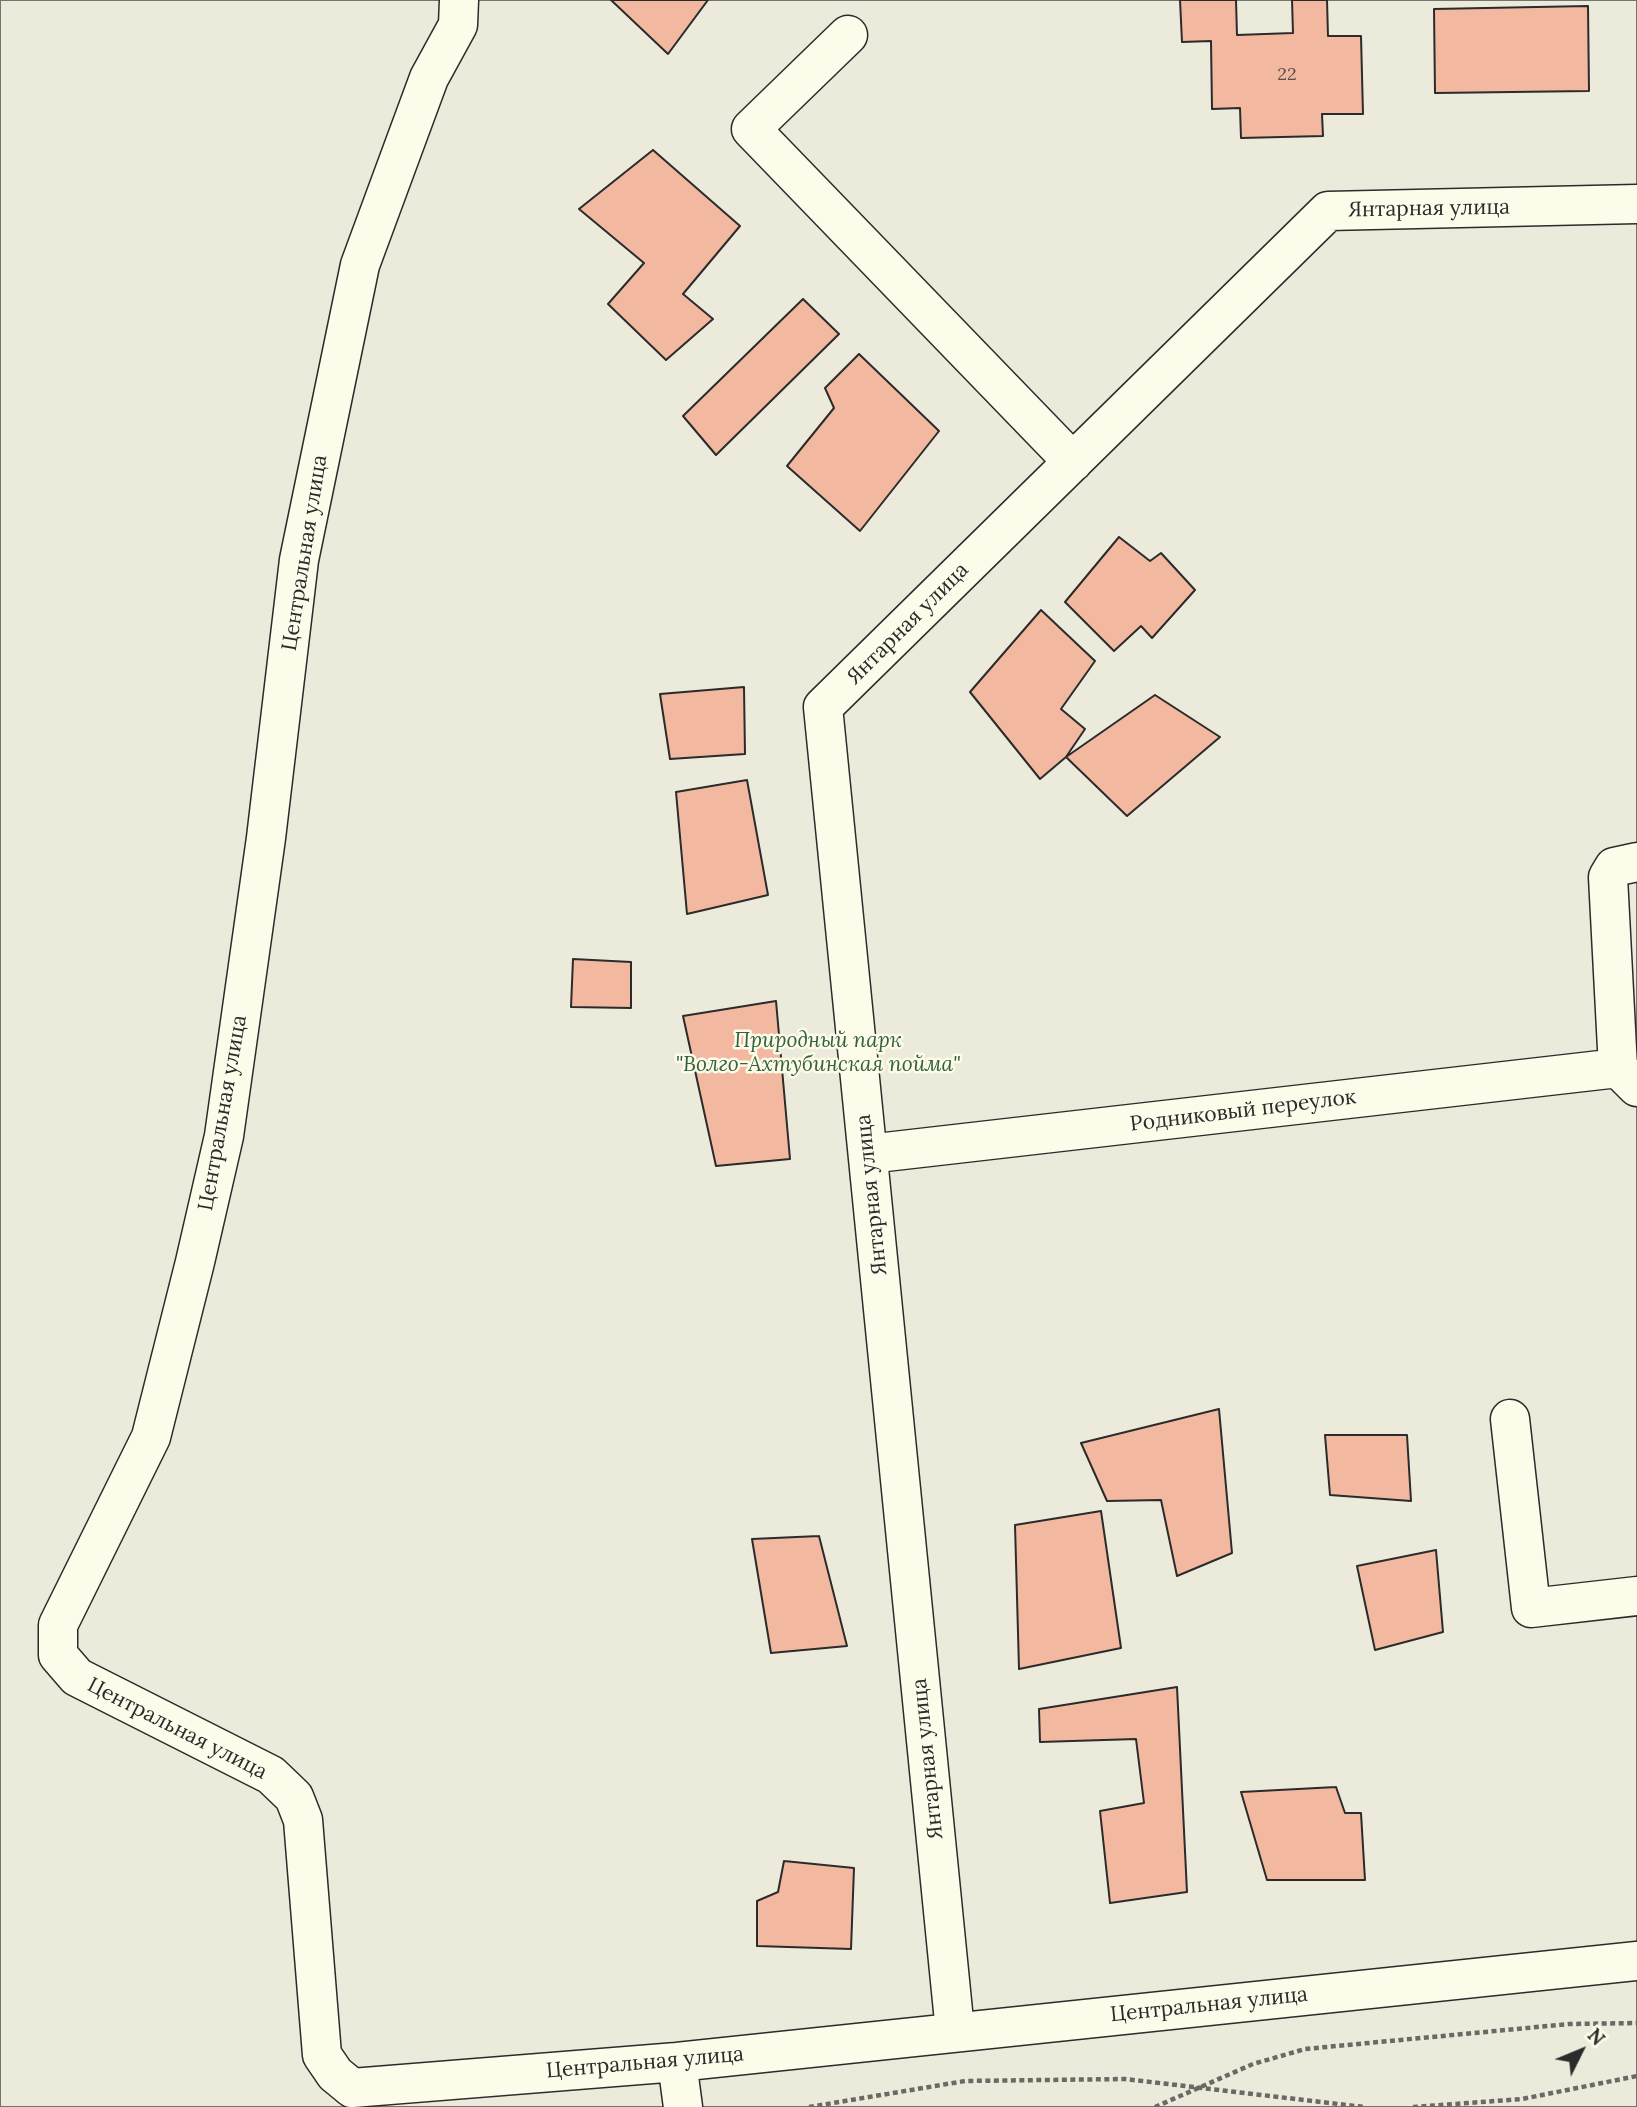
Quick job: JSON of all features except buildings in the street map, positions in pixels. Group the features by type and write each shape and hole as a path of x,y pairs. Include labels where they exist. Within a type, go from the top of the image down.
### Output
{"street":[{"name":"Центральная улица","path":"459,0 458,24 429,78 357,279 299,560 266,838 224,1136 195,1262 151,1437 58,1625 58,1655 77,1677 271,1775 294,1797 303,1821 322,2054 335,2074 352,2088 677,2062 1637,1961"},
{"path":"848,35 751,129 1073,462"},
{"name":"Янтарная улица","path":"955,2031 823,707 1328,211 1637,204"},
{"name":"Родниковый переулок","path":"868,1154 1627,1078 1608,877 1614,867 1637,862"},
{"path":"1510,1419 1531,1608 1637,1596"},
{"path":"677,2062 683,2107"}],"path":[{"path":"1155,2107 1253,2064 1304,2049 1569,2024 1637,2023"},
{"path":"1413,2107 1522,2099 1637,2076"},
{"path":"809,2107 965,2081 1125,2079 1364,2107"}],"green space":[{"name":"Природный парк \"Волго-Ахтубинская пойма\"","path":"0,0 1637,0 1637,2107 0,2107"}]}
